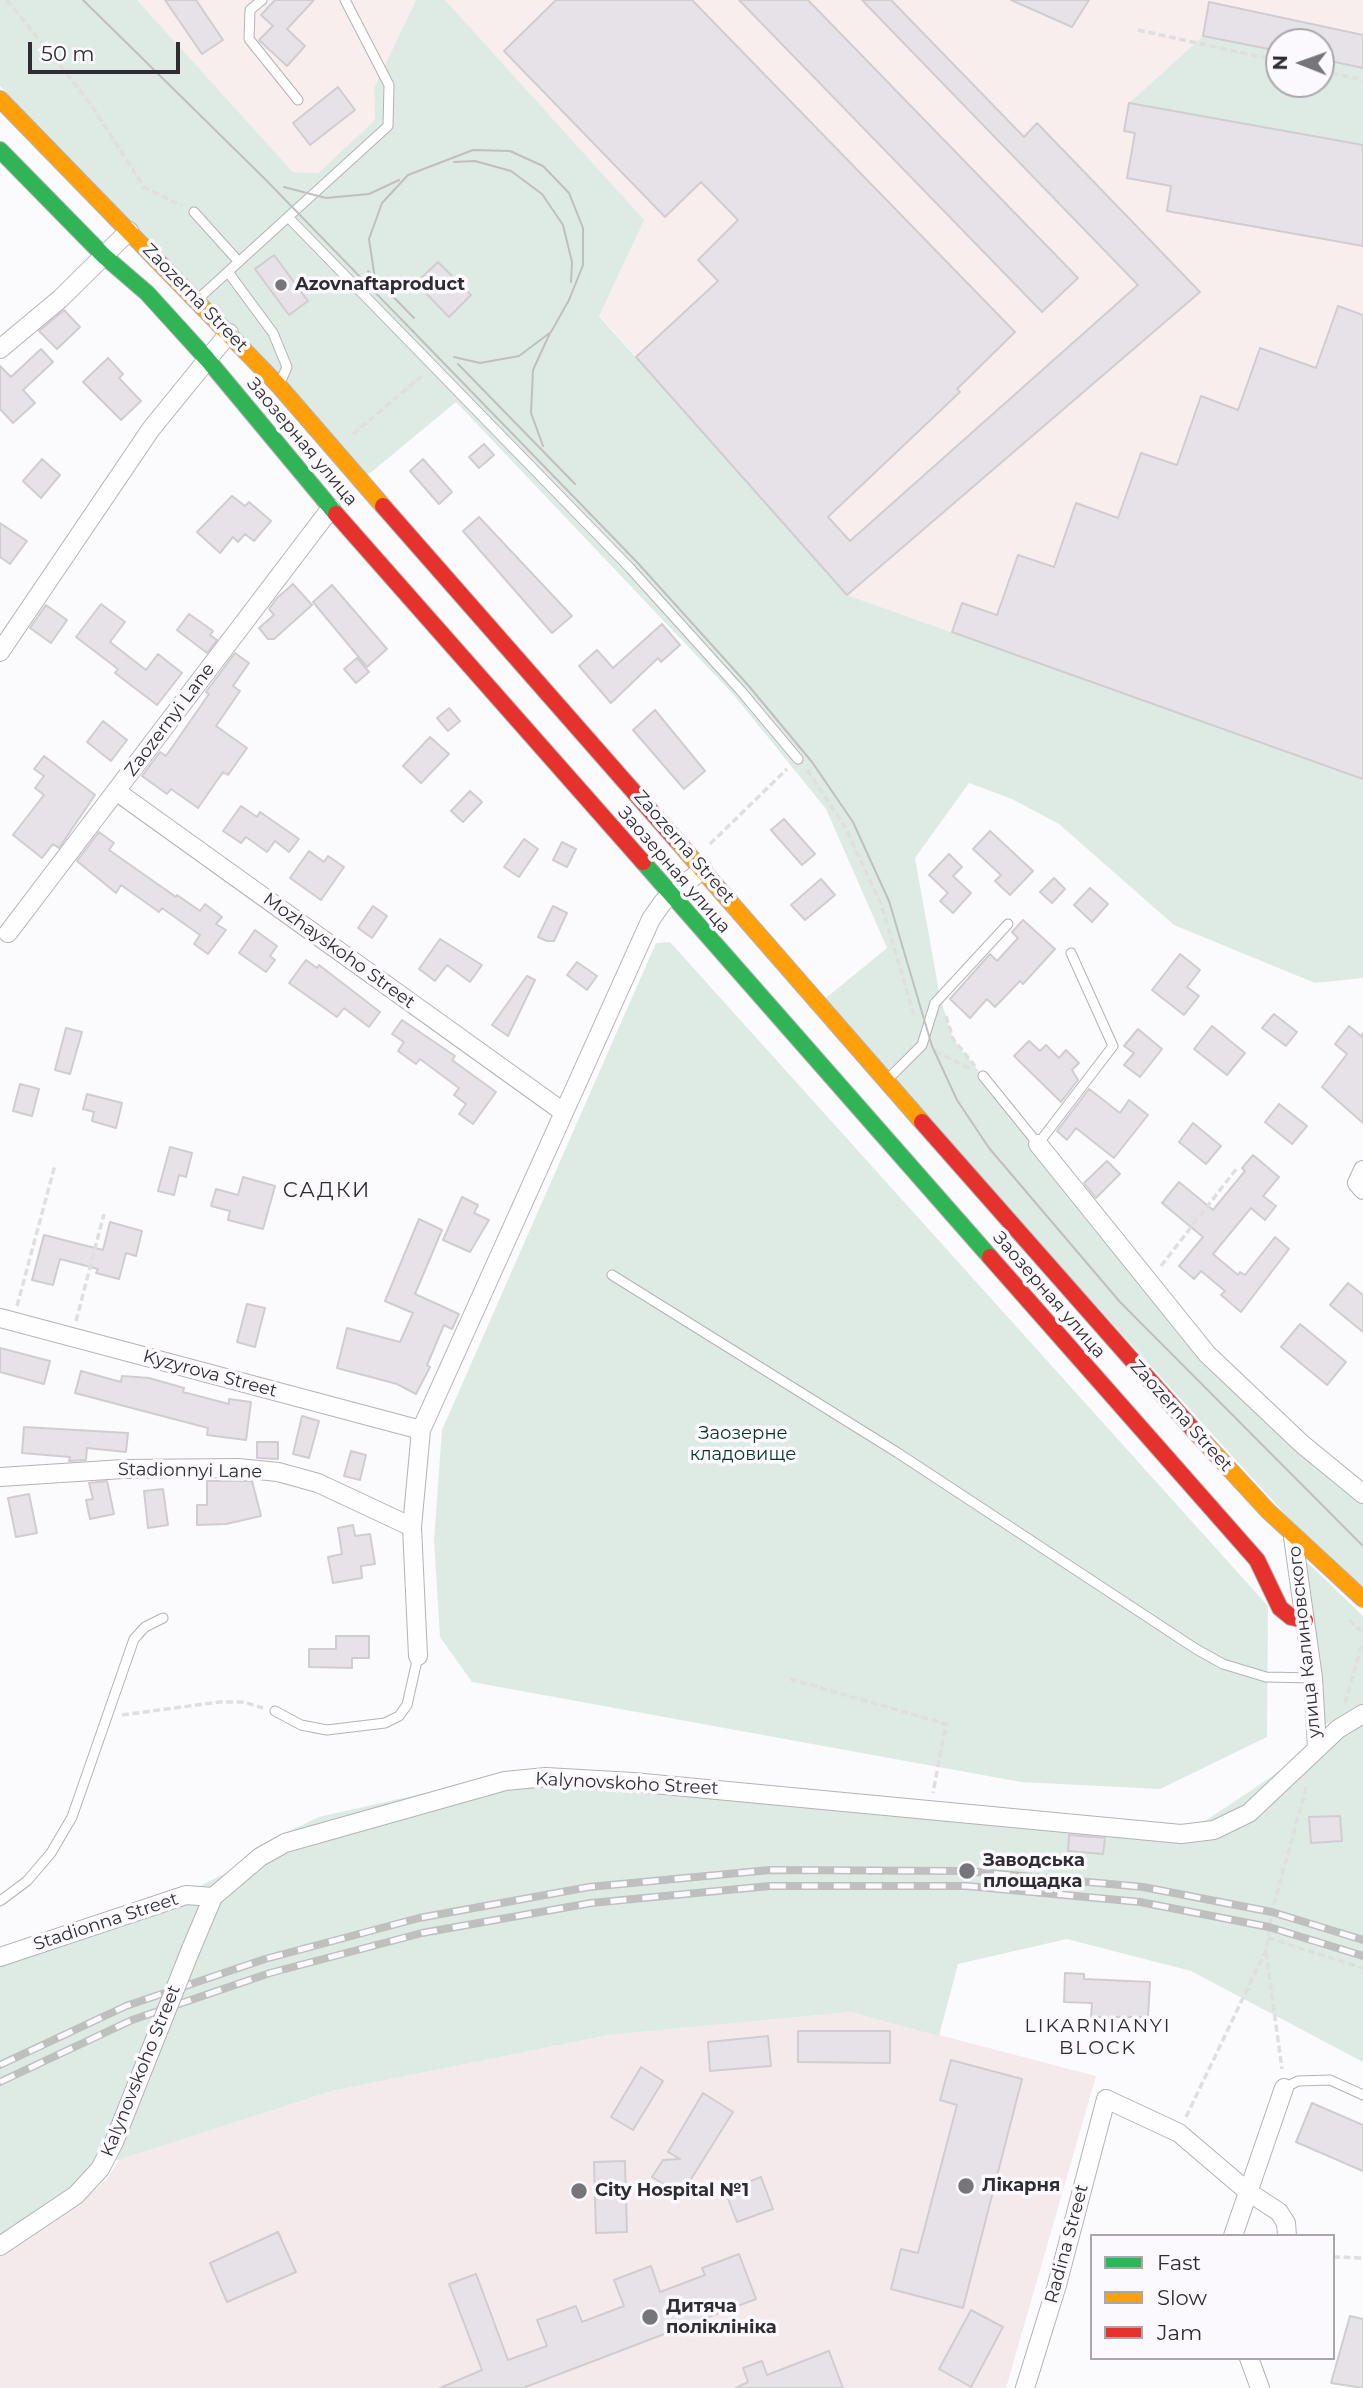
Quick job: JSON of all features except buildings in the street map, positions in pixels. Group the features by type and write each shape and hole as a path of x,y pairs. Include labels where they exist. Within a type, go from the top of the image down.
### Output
{"main road":[{"name":"Zaozerna Street","path":"0,99 279,386 1145,1377 1293,1536 1363,1599"},
{"name":"Заозерная улица","path":"0,150 104,256 147,293 207,359 331,508 1257,1560 1280,1608 1291,1616 1305,1620"}],"street":[{"path":"0,349 61,299 129,231"},
{"path":"0,652 151,429 229,333"},
{"name":"Zaozernyi Lane","path":"8,933 331,508"},
{"name":"Mozhayskoho Street","path":"116,791 562,1111"},
{"path":"418,1656 412,1527 421,1430 562,1111 651,919 699,864"},
{"path":"1038,1143 1208,1354 1302,1444 1363,1494"},
{"path":"1363,1170 1357,1183 1363,1190"},
{"name":"Kyzyrova Street","path":"7,1320 421,1430"},
{"name":"Stadionnyi Lane","path":"0,1477 123,1469 238,1468 278,1472 318,1483 412,1527"},
{"name":"улица Калиновского","path":"1293,1536 1313,1678 1317,1748"},
{"name":"Kalynovskoho Street","path":"0,2246 76,2195 100,2169 114,2142 214,1897 260,1857 285,1843 484,1785 524,1778 633,1782 1156,1833 1214,1830 1249,1813 1338,1729 1363,1714"},
{"name":"Stadionna Street","path":"0,1957 186,1895 214,1897"},
{"path":"1234,2234 1284,2088"},
{"name":"Radina Street","path":"1025,2388 1057,2285 1106,2099 1178,2133"},
{"path":"1178,2133 1247,2191 1279,2213 1286,2223 1287,2234"},
{"path":"1250,2360 1260,2388"}],"lane":[{"path":"262,0 250,10 249,38 298,100"},
{"path":"196,301 388,126 389,85 345,0"},
{"path":"194,212 239,262"},
{"path":"288,217 629,567 741,691 798,759"},
{"path":"228,272 273,333 287,367 279,386"},
{"path":"888,1080 922,1045 935,1003 1008,924"},
{"path":"983,1076 1038,1143 1113,1046 1071,953"},
{"path":"612,1275 898,1453 1196,1649 1223,1664 1266,1677 1313,1678"},
{"path":"0,1901 27,1881 51,1853 72,1816 134,1639 145,1627 163,1618"},
{"path":"275,1711 301,1725 327,1730 385,1723 400,1716 408,1705 418,1656"},
{"path":"1284,2088 1298,2081 1330,2080 1363,2095"}],"path":[{"path":"6,0 90,103 144,187 194,212"},
{"path":"1138,30 1265,58"},
{"path":"1335,74 1363,80"},
{"path":"336,449 433,366"},
{"path":"699,864 798,759 845,827 881,904 922,1045 983,1076"},
{"path":"953,1039 983,1076"},
{"path":"7,1320 55,1165"},
{"path":"1149,1282 1237,1168"},
{"path":"72,1337 104,1214"},
{"path":"1342,1614 1363,1633"},
{"path":"1338,1729 1363,1641"},
{"path":"790,1679 946,1724 930,1809"},
{"path":"107,1717 219,1702 244,1702 275,1711"},
{"path":"1178,2133 1266,1950 1272,1912 1317,1748"},
{"path":"1268,1938 1363,1968"},
{"path":"1266,1950 1284,2088"},
{"path":"1335,2257 1363,2258"}],"shaded area":[{"path":"137,0 416,0 374,88 375,120 318,173 293,172"},
{"path":"445,0 1363,0 1363,68 1335,62 1335,28 1265,28 1265,48 1203,36 1129,103 1363,145 1363,779 847,595 599,315"},
{"name":"City Hospital №1","path":"851,2012 1096,2076 1006,2388 0,2388 0,2257 82,2202 106,2180 120,2159 332,2091 609,2035"}],"green space":[{"path":"0,0 137,0 293,172 318,173 375,120 374,88 416,0 445,0 644,220 599,316 847,595 1363,779 1363,978 1315,983 1174,925 1059,824 1012,799 969,783 915,858 940,997 953,1039 1207,1354 1363,1494 1363,1593 1332,1566 821,1002 887,948 826,809 733,694 456,402 363,479 0,86"},
{"path":"1203,36 1265,48 1265,98 1335,98 1335,62 1363,68 1363,145 1129,103"},
{"name":"Заозерне кладовище","path":"670,942 1268,1606 1267,1737 1160,1789 1021,1782 472,1682 440,1637 434,1540 442,1430 656,943"},
{"path":"1282,1538 1363,1616 1363,1704 1308,1734 1313,1664 1296,1574"},
{"path":"1363,1724 1363,2062 1191,1971 1067,1939 958,1964 939,2036 851,2012 609,2035 332,2091 93,2168 71,2188 0,2235 0,1964 170,1901 236,1868 277,1837 319,1817 505,1775 1196,1827 1304,1755"}],"tram line":[{"path":"83,0 265,179 636,561 748,685 812,762 853,822 889,901 932,1046 957,1100 989,1148 1120,1302 1363,1546"},
{"path":"375,279 369,239 382,203 408,175 473,150 510,151 543,166 569,193 583,228 583,265 569,300 551,332 519,356 480,363 454,357"},
{"path":"454,162 475,161 511,171 542,194 563,225 572,262 571,282"},
{"path":"284,187 326,198 369,194 399,180"},
{"path":"368,271 414,318"},
{"path":"543,446 531,413 533,370 550,333"},
{"path":"458,364 575,484"}],"railway":[{"path":"0,2065 126,2006 265,1959 419,1918 589,1887 770,1870 967,1871 1143,1887 1272,1912 1363,1940"},
{"path":"0,2082 132,2020 270,1973 422,1933 591,1903 770,1886 967,1886 1140,1902 1269,1927 1363,1956"}],"traffic: fast":[{"path":"0,150 104,256 147,293 207,359 336,514"},
{"path":"643,862 990,1257"}],"traffic: slow":[{"path":"0,99 279,386 383,506"},
{"path":"677,841 922,1122"},
{"path":"1198,1435 1268,1511 1363,1599"}],"traffic: jam":[{"path":"383,506 677,841"},
{"path":"336,514 643,862"},
{"path":"922,1122 1198,1435"},
{"path":"990,1257 1257,1560 1280,1608 1291,1617 1305,1620"}],"place":[{"name":"Azovnaftaproduct","path":"281,285"},
{"name":"Заводська площадка","path":"967,1871"},
{"name":"Лікарня","path":"966,2186"},
{"name":"City Hospital №1","path":"579,2191"},
{"name":"Дитяча поліклініка","path":"650,2317"}],"district":[{"name":"САДКИ","path":"327,1191"},
{"name":"LIKARNIANYI BLOCK","path":"1098,2037"}]}
